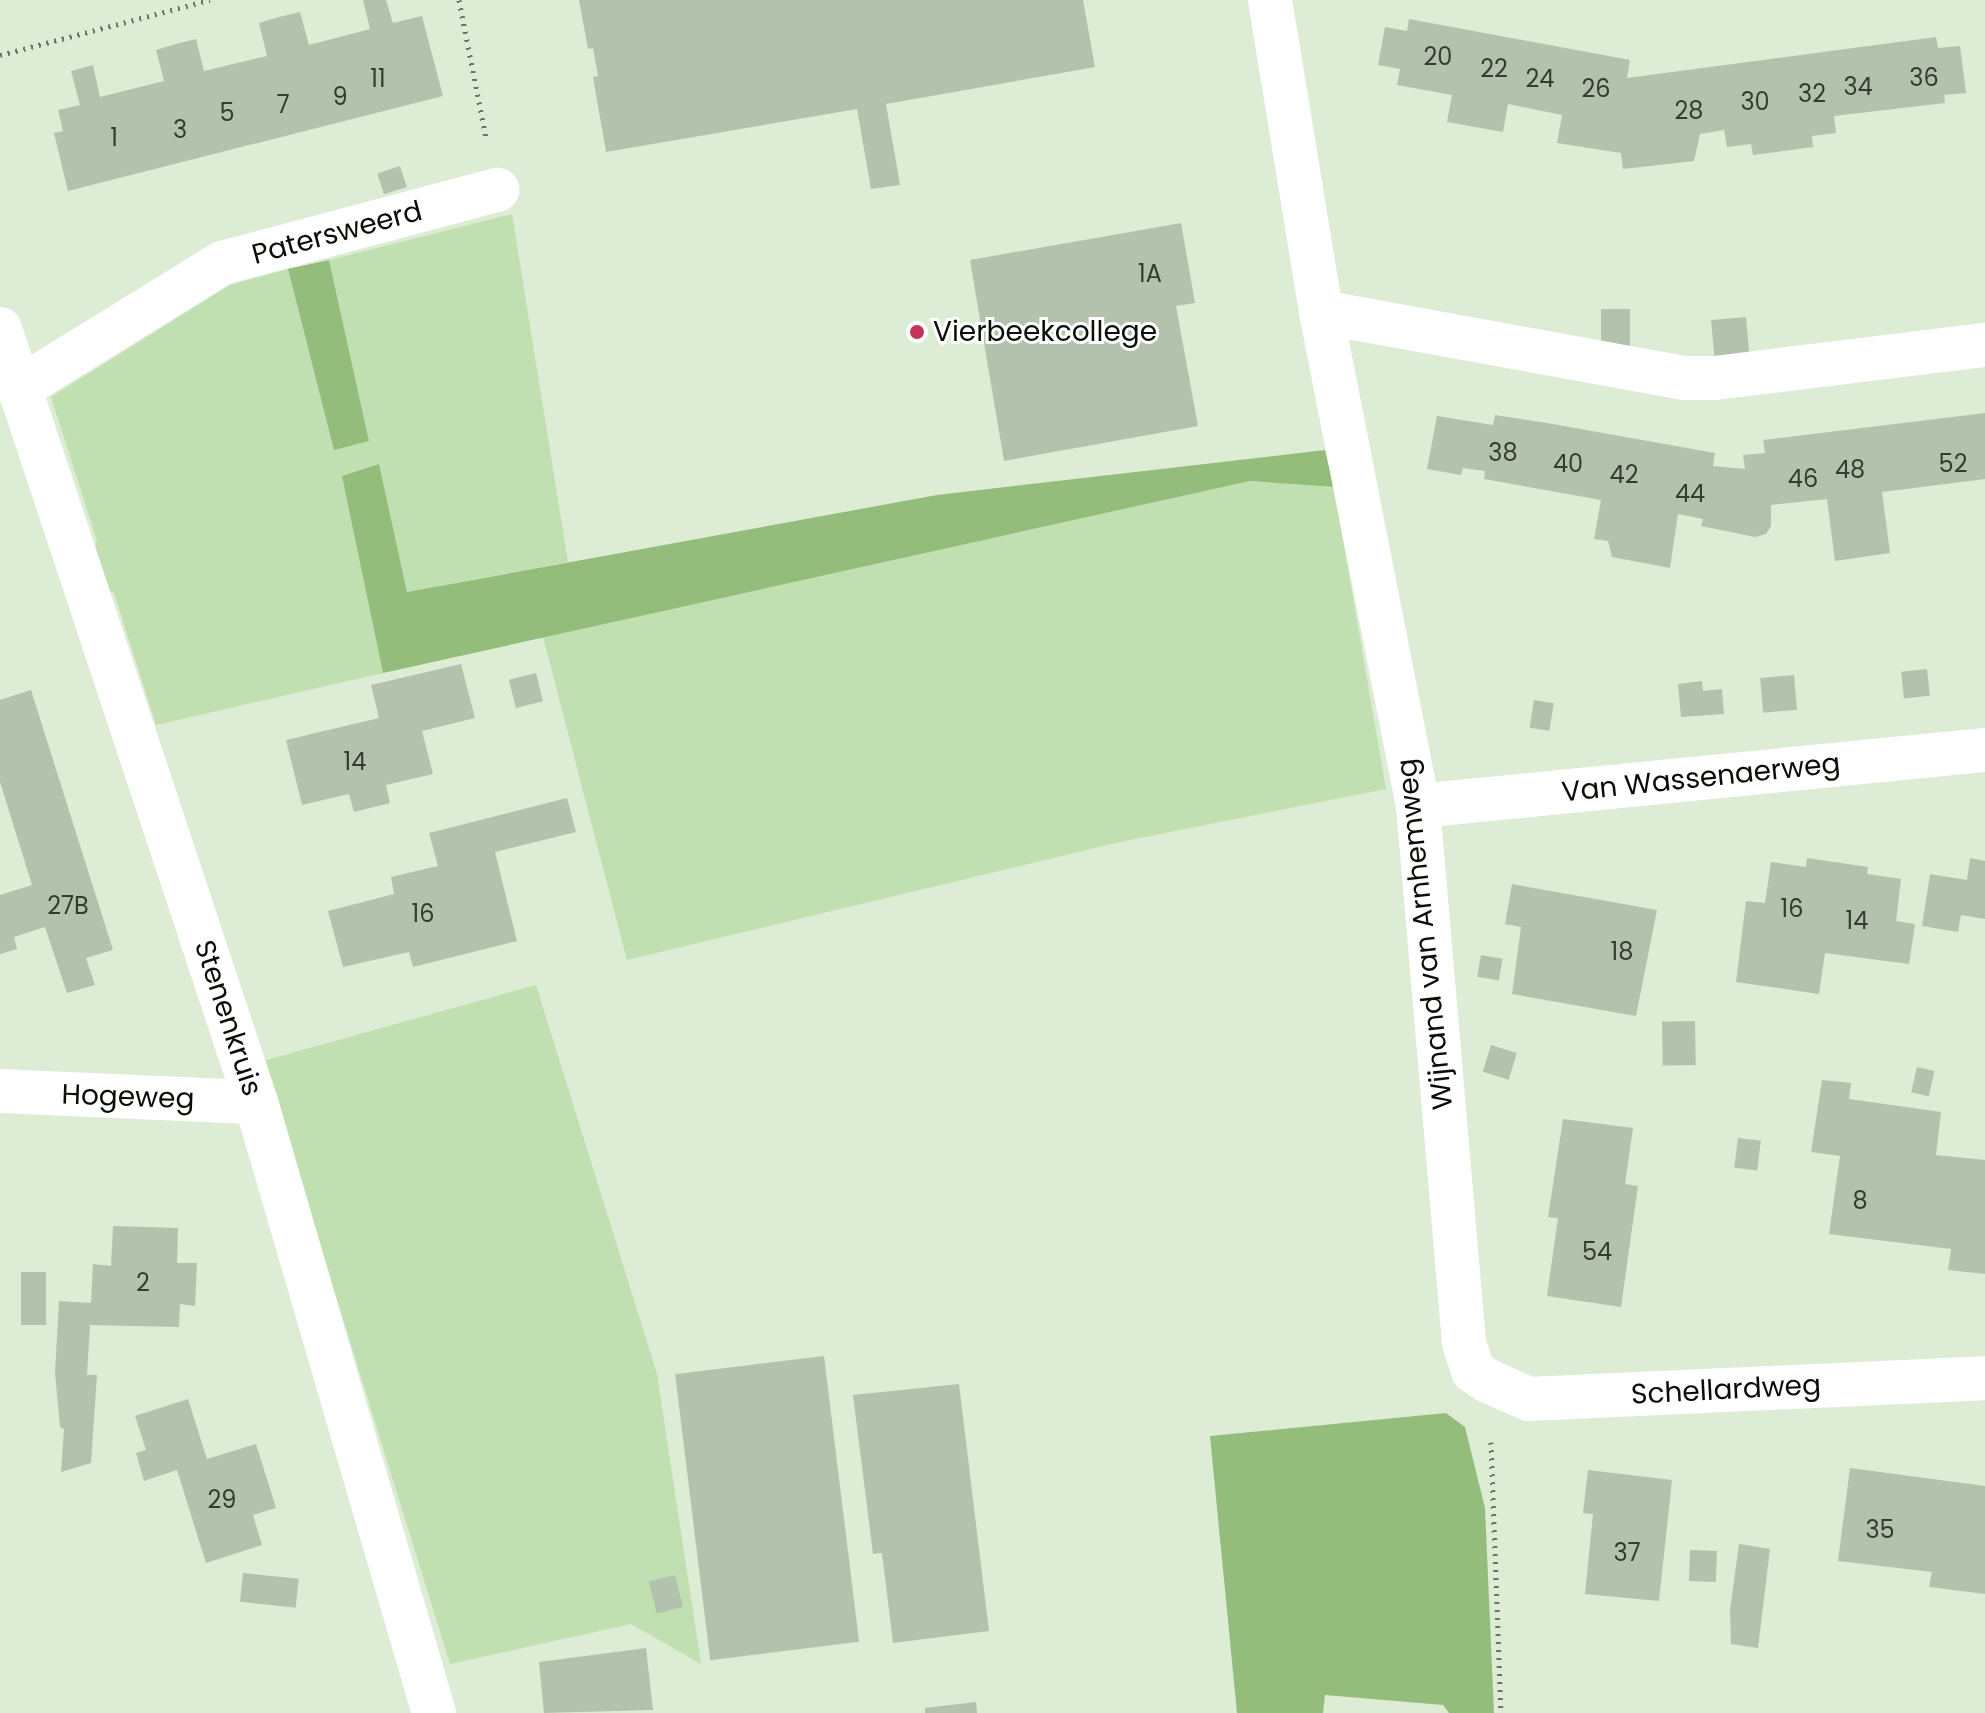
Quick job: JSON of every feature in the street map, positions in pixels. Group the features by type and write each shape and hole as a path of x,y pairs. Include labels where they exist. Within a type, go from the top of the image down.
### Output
{"street":[{"name":"Wijnand van Arnhemweg","path":"1270,0 1321,312 1418,806 1464,1343 1481,1376"},
{"name":"Patersweerd","path":"6,359 222,263 497,190"},
{"path":"1321,312 1683,378 1715,378 1985,345"},
{"name":"Stenenkruis","path":"6,359 256,1102 434,1713"},
{"name":"Van Wassenaerweg","path":"1418,806 1985,750"},
{"name":"Hogeweg","path":"0,1091 256,1102"},
{"name":"Schellardweg","path":"1481,1376 1529,1399 1985,1378"}],"path":[{"path":"0,55 210,0"},
{"path":"459,0 497,190"},
{"path":"1481,1376 1501,1713"}],"green space":[{"path":"512,214 568,562 407,592 379,465 343,476 383,673 156,725 114,593 101,587 92,555 97,541 51,397 230,285 288,269 334,449 369,441 329,260"},
{"path":"329,260 369,441 334,450 288,269"},
{"path":"1325,450 1334,487 1250,481 383,673 342,476 379,464 407,592 937,495"},
{"path":"1250,481 1334,487 1386,789 1120,842 627,960 543,637"},
{"path":"536,985 657,1374 701,1664 631,1624 450,1664 263,1061"},
{"path":"1446,1413 1465,1427 1485,1508 1494,1713 1449,1713 1443,1705 1325,1695 1323,1713 1237,1713 1210,1436"}],"building":[{"path":"363,0 386,0 393,23 422,16 443,96 68,191 54,133 63,131 58,110 80,105 71,71 93,65 100,97 164,81 156,50 196,39 204,71 267,56 259,23 279,17 300,12 309,45 370,29"},
{"path":"579,0 1083,0 1095,67 886,104 900,185 871,189 857,109 606,152 593,77 598,76 593,48 588,49"},
{"path":"1409,19 1630,60 1627,78 1936,37 1938,48 1960,46 1966,93 1944,95 1945,103 1834,116 1836,133 1812,136 1813,147 1753,155 1751,144 1727,147 1724,130 1700,134 1694,161 1623,169 1621,153 1557,143 1562,115 1508,104 1503,132 1447,122 1452,95 1397,85 1400,69 1378,65 1385,27 1407,31"},
{"path":"400,166 407,187 384,194 377,173"},
{"path":"1181,223 1195,303 1176,306 1198,426 1004,461 970,260"},
{"path":"1601,309 1630,309 1630,346 1601,346"},
{"path":"1746,317 1749,353 1714,356 1711,320"},
{"path":"1985,413 1985,479 1882,492 1890,553 1835,561 1827,499 1771,505 1771,526 1766,534 1755,537 1701,526 1703,519 1678,514 1670,568 1612,557 1608,541 1594,539 1601,500 1484,479 1485,471 1463,468 1461,475 1427,469 1437,416 1493,425 1495,415 1547,423 1715,453 1713,466 1745,469 1743,455 1765,453 1763,440"},
{"path":"461,664 475,718 422,731 433,774 386,785 390,803 354,812 349,794 302,805 286,740 379,718 371,685"},
{"path":"1927,669 1930,696 1904,699 1901,672"},
{"path":"536,673 543,701 516,708 509,680"},
{"path":"1794,675 1797,710 1763,713 1760,678"},
{"path":"1702,681 1703,691 1722,689 1724,714 1681,717 1678,684"},
{"path":"31,690 113,950 86,958 95,985 67,993 45,927 14,937 17,949 0,954 0,895 32,885 0,782 0,700"},
{"path":"1534,700 1554,703 1549,731 1530,728"},
{"path":"567,798 576,832 495,852 517,941 413,967 409,952 343,967 328,911 394,894 391,877 438,866 429,833"},
{"path":"1807,858 1868,867 1867,874 1901,879 1896,921 1915,924 1909,964 1825,953 1819,994 1736,982 1746,901 1765,903 1771,862 1806,867"},
{"path":"1970,858 1985,861 1985,919 1961,915 1958,932 1922,926 1930,874 1967,880"},
{"path":"1512,884 1657,910 1636,1016 1512,994 1521,927 1505,924"},
{"path":"1481,955 1503,959 1499,980 1477,977"},
{"path":"1695,1021 1696,1065 1663,1066 1662,1022"},
{"path":"1491,1045 1517,1053 1509,1080 1483,1072"},
{"path":"1917,1067 1935,1071 1929,1096 1911,1092"},
{"path":"1822,1080 1851,1083 1849,1099 1941,1112 1936,1155 1985,1160 1985,1274 1948,1270 1951,1249 1829,1234 1840,1156 1811,1152"},
{"path":"1563,1119 1633,1128 1625,1184 1638,1186 1621,1307 1547,1296 1558,1218 1548,1217"},
{"path":"1738,1138 1761,1141 1757,1171 1734,1168"},
{"path":"113,1226 178,1228 177,1263 197,1263 195,1306 180,1304 179,1327 90,1325 87,1375 97,1375 91,1463 61,1472 64,1429 60,1427 55,1373 59,1301 91,1303 93,1264 111,1266"},
{"path":"21,1272 46,1272 46,1325 21,1325"},
{"path":"824,1356 859,1642 710,1660 675,1374"},
{"path":"959,1384 989,1631 893,1643 882,1553 873,1554 853,1395"},
{"path":"188,1399 207,1459 256,1444 276,1508 253,1515 262,1545 206,1563 177,1470 144,1481 136,1453 146,1450 135,1416"},
{"path":"1850,1468 1985,1486 1985,1594 1929,1587 1932,1572 1838,1561"},
{"path":"1588,1470 1672,1480 1659,1601 1585,1594 1593,1514 1583,1513"},
{"path":"1739,1544 1770,1549 1758,1648 1731,1644 1730,1610"},
{"path":"1690,1550 1717,1551 1716,1582 1689,1581"},
{"path":"243,1573 299,1579 296,1608 240,1602"},
{"path":"675,1575 683,1607 657,1614 649,1582"},
{"path":"646,1648 653,1710 544,1713 539,1662"},
{"path":"976,1702 977,1713 925,1713 925,1708"}],"place":[{"name":"Vierbeekcollege","path":"917,332"}]}
